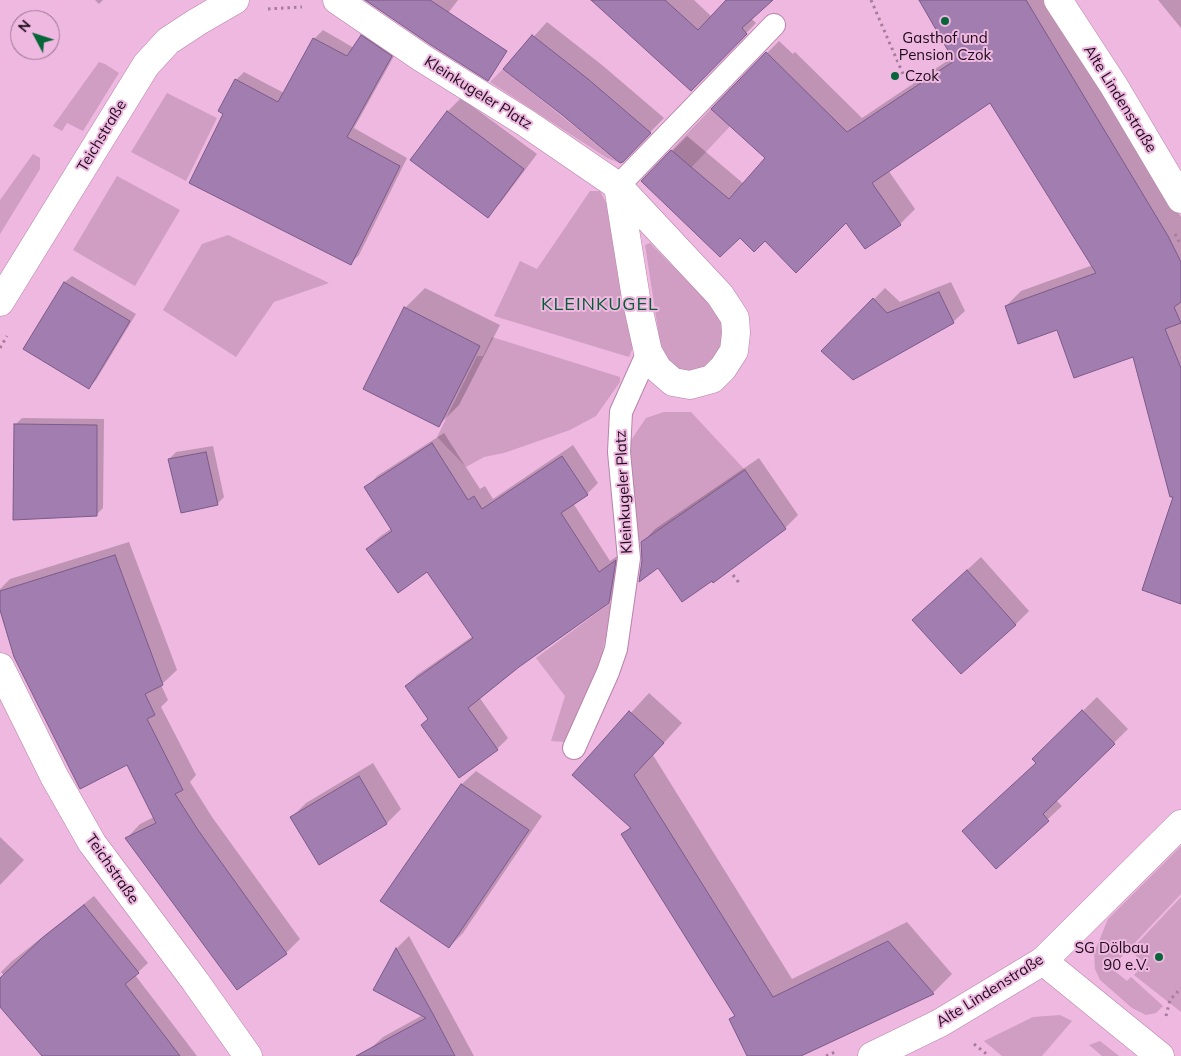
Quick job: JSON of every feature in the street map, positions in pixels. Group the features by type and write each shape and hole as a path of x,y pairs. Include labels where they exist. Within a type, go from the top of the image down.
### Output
{"street":[{"name":"Teichstraße","path":"0,302 146,65 168,41 235,0"},
{"name":"Kleinkugeler Platz","path":"337,0 422,58 526,123 618,186 720,295 734,318 736,333 734,351 723,368 712,379 690,385 673,382 658,369 648,352 636,298 618,186"},
{"name":"Alte Lindenstraße","path":"1058,0 1114,86 1181,198"},
{"name":"Teichstraße","path":"0,667 54,776 92,843 195,981 248,1056"},
{"name":"Alte Lindenstraße","path":"872,1056 947,1019 1042,961 1181,824"},
{"path":"1042,961 1160,1056"}],"lane":[{"path":"618,186 774,25"},
{"name":"Kleinkugeler Platz","path":"574,748 608,672 616,649 629,558 619,452 621,412 648,352"}],"path":[{"path":"871,0 903,74"},
{"path":"260,11 300,6 309,10"},
{"path":"0,348 10,331"},
{"path":"733,575 740,584"},
{"path":"1165,1019 1170,1000 1181,988"}],"shaded area":[{"path":"99,62 119,73 83,131 67,123 62,131 53,126"},
{"path":"503,69 620,163 607,158 490,82"},
{"path":"731,88 748,107 661,200 657,165"},
{"path":"167,93 217,118 186,181 131,152"},
{"path":"33,154 40,158 40,169 0,234 0,200"},
{"path":"117,176 180,210 135,286 73,250"},
{"path":"590,191 600,191 611,212 633,347 629,357 494,316 520,261 537,269"},
{"path":"228,235 329,283 274,302 236,357 163,310 202,244"},
{"path":"650,243 721,315 725,340 707,369 692,373 680,369 667,359 660,342 645,245"},
{"path":"492,337 620,377 620,382 596,416 570,430 504,453 484,457 466,467 437,437 477,356 483,356"},
{"path":"664,412 691,412 745,470 641,542 632,535 625,449 646,418"},
{"path":"614,600 599,667 566,742 551,741 565,696 536,658"},
{"path":"1181,846 1181,894 1111,968 1127,981 1131,977 1163,1006 1156,1013 1146,1015 1132,1008 1100,980 1095,969 1094,953 1108,919"},
{"name":"SG Dölbau 90 e.V.","path":"1181,897 1181,1012 1134,975 1145,963 1130,951"},
{"path":"1060,1015 1072,1021 1042,1056 1002,1056 984,1041 1033,1017"},
{"path":"1100,1041 1119,1056 1102,1056 1089,1045"}],"building":[{"path":"365,0 430,0 507,51 488,81"},
{"path":"591,0 665,0 698,30 726,0 773,0 742,28 747,34 691,91"},
{"path":"919,0 1026,0 1168,236 1181,262 1181,302 1174,307 1181,323 1165,329 1181,368 1181,604 1142,590 1173,497 1170,497 1133,357 1074,378 1057,330 1018,344 1005,306 1096,273 990,103 872,183 901,225 865,249 846,223 796,273 765,241 754,252 740,238 720,257 641,181 671,150 729,199 765,158 711,109 766,52 847,132 954,61"},
{"path":"361,35 392,56 347,137 400,166 351,265 189,183 223,114 218,111 235,79 278,102 313,38 347,56"},
{"path":"532,35 588,79 651,133 623,162 620,163 503,69"},
{"path":"447,111 524,169 488,218 410,160"},
{"path":"64,282 130,321 89,389 23,349"},
{"path":"939,292 954,323 853,380 821,351 873,298 887,313"},
{"path":"404,307 480,346 439,427 363,389"},
{"path":"14,424 97,425 97,516 13,520"},
{"path":"432,443 468,500 474,496 482,509 562,456 588,495 561,513 599,572 616,560 609,603 519,667 468,708 498,750 459,778 421,725 428,719 405,686 473,638 427,572 398,593 366,549 392,531 364,487"},
{"path":"206,452 218,505 181,513 168,459"},
{"path":"745,470 786,529 713,583 712,581 682,602 658,568 639,582 642,560 641,542"},
{"path":"115,555 163,685 145,694 155,715 147,719 183,790 175,794 198,830 287,954 237,990 125,838 156,823 127,765 80,789 14,657 0,610 0,591"},
{"path":"967,570 1016,625 961,674 912,620"},
{"path":"1082,710 1115,744 1043,814 1049,821 996,869 962,831 1036,763 1032,759"},
{"path":"629,711 664,743 634,775 773,997 888,941 934,994 801,1056 747,1056 729,1019 735,1016 621,834 631,828 572,775"},
{"path":"359,776 387,824 319,865 290,817"},
{"path":"461,784 529,830 449,948 380,901"},
{"path":"84,905 139,973 125,984 180,1056 42,1056 0,1007 0,978 42,938"},
{"path":"396,948 455,1056 356,1056 426,1018 373,990"}],"place":[{"name":"Gasthof und Pension Czok","path":"945,21"},
{"name":"Czok","path":"895,76"},
{"name":"SG Dölbau 90 e.V.","path":"1159,957"}],"district":[{"name":"KLEINKUGEL","path":"600,305"}]}
